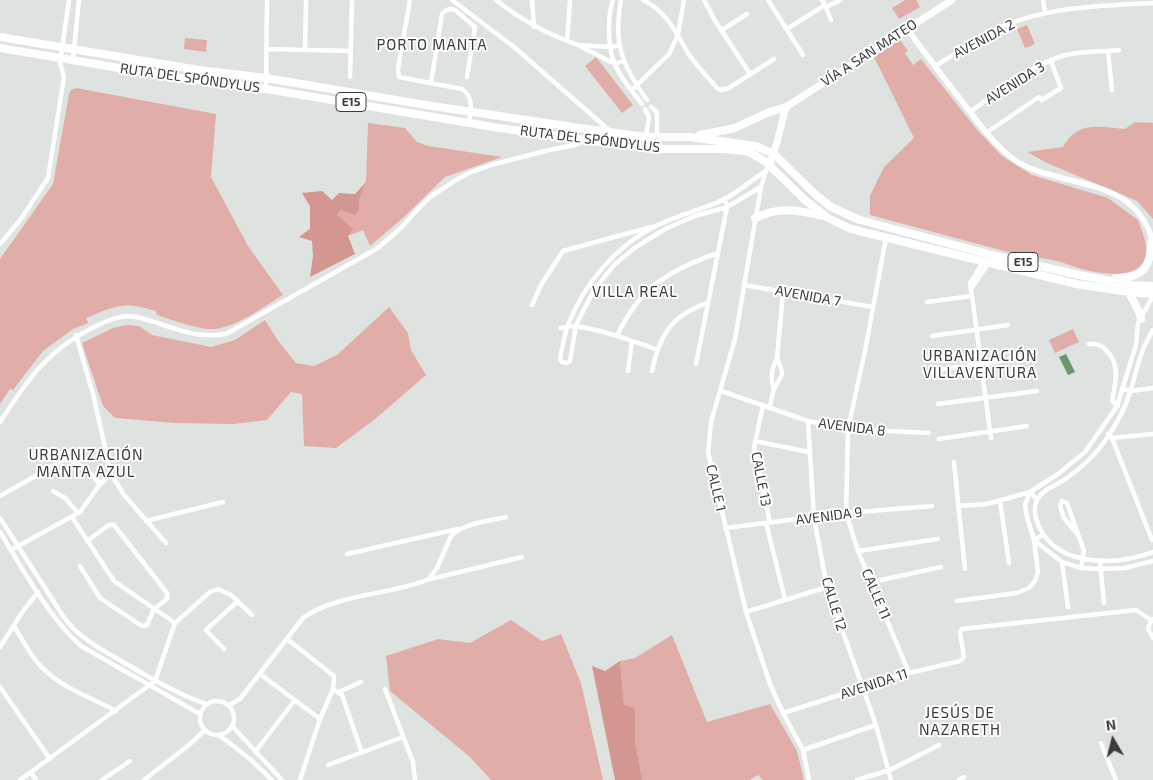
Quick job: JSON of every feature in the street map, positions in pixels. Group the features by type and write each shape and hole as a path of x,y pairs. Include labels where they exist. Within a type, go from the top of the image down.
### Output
{"highway":[{"name":"RUTA DEL SPÓNDYLUS","path":"0,37 199,70 266,78 470,112 587,129 657,138 690,137 756,146 774,154 817,196 852,217 1076,284 1153,295"},
{"name":"RUTA DEL SPÓNDYLUS","path":"0,48 167,76 266,89 469,123 586,140 656,149 724,149 751,153 828,218 851,229 886,238 1092,278 1132,285 1153,286"},
{"path":"690,137 735,128 767,113 786,107"},
{"path":"755,218 768,212 783,209 791,209 828,218"},
{"path":"1092,278 1136,276 1144,269 1151,257 1153,240"},
{"path":"1129,292 1136,306 1139,321"}],"main road":[{"name":"VÍA A SAN MATEO","path":"786,107 952,0"},
{"path":"768,168 774,154 786,107"}],"street":[{"path":"0,244 21,218 48,178 64,77 60,63 69,0"},
{"path":"73,59 79,0"},
{"path":"266,89 267,0"},
{"path":"305,50 306,0"},
{"path":"350,77 352,0"},
{"path":"410,0 398,73 399,77 457,87 468,93 471,102 469,123"},
{"path":"452,0 514,47 611,132"},
{"path":"496,0 534,27 578,45 615,64 623,61"},
{"path":"532,0 534,27"},
{"path":"567,41 570,0"},
{"path":"613,0 610,8 609,23 615,64 642,104"},
{"path":"621,0 617,20 619,45 623,61 636,85 647,100"},
{"path":"643,0 662,14 672,25 690,54 718,89 726,90 774,59"},
{"path":"632,90 670,54 678,34 684,0"},
{"path":"704,0 750,74"},
{"path":"768,0 804,55"},
{"path":"787,29 825,4 840,0"},
{"path":"1043,0 1045,12"},
{"name":"AVENIDA 2","path":"935,66 1000,28 1045,12 1082,7 1153,3"},
{"path":"825,4 831,20"},
{"path":"431,83 442,14 444,11 451,9 475,27 467,77"},
{"path":"722,30 747,14"},
{"path":"67,19 77,21"},
{"path":"907,29 986,133 1016,161 1029,168 1108,191 1125,199 1141,214 1153,240"},
{"path":"578,45 611,47 619,45"},
{"path":"266,49 350,51"},
{"name":"AVENIDA 3","path":"970,112 1022,75 1051,61 1074,54 1120,50"},
{"path":"1108,51 1112,90"},
{"path":"986,133 1039,97 1042,100 1060,88 1051,61"},
{"path":"651,107 657,112"},
{"path":"644,148 649,117 645,110"},
{"path":"649,117 657,112"},
{"path":"656,149 657,112"},
{"path":"0,422 25,384 46,359 76,335 106,321 130,316 179,331 209,336 226,334 378,248 397,232 430,197 456,180 491,165 575,145 586,140 587,129"},
{"path":"656,226 632,241 610,259 588,287 568,326 560,358 562,362 567,363 570,361 576,326 594,290 615,264 664,226 693,210 725,198 768,168"},
{"name":"CALLE 1","path":"768,168 761,187 755,218 735,339 711,422 708,452 746,612 770,684 803,750 809,780"},
{"path":"532,305 541,284 563,251 656,226 664,226 727,207 761,187"},
{"path":"696,364 727,207 725,198"},
{"path":"693,210 695,216"},
{"name":"CALLE 11","path":"886,238 848,429 846,513 858,550 909,673"},
{"path":"632,241 636,247"},
{"path":"617,336 624,322 645,292 682,267 718,253"},
{"path":"988,258 970,282 991,438"},
{"path":"610,259 615,264"},
{"name":"AVENIDA 7","path":"744,285 873,307"},
{"path":"588,287 594,290"},
{"path":"774,388 772,375 777,358 783,292"},
{"path":"958,506 987,504 1030,492 1078,458 1102,430 1117,406 1136,345 1139,321 1153,295"},
{"path":"927,302 972,296"},
{"path":"652,370 656,349 664,334 676,320 692,309 708,302"},
{"path":"932,336 1008,325"},
{"path":"561,328 576,326 617,336 656,349"},
{"path":"1153,330 1144,348 1131,391 1110,436 1083,465 1065,480 1040,495 1034,507 1043,535 1057,549 1068,555 1100,561 1122,560 1153,552"},
{"path":"76,335 93,394 111,474 124,495 166,543"},
{"path":"628,371 632,341"},
{"path":"1089,344 1100,344 1110,353 1115,363 1116,383 1112,401 1117,406 1124,408"},
{"path":"770,407 774,388 780,381 782,372 782,367 777,358"},
{"path":"936,370 1022,358"},
{"path":"1123,389 1131,391 1153,388"},
{"name":"AVENIDA 8","path":"720,391 808,421 848,429 929,433"},
{"path":"938,404 1037,391"},
{"name":"CALLE 13","path":"763,405 754,448 785,599"},
{"name":"CALLE 12","path":"808,421 814,518 827,587 876,725 892,780"},
{"path":"940,439 1027,426"},
{"path":"1102,430 1110,436 1152,540"},
{"path":"1110,436 1153,434"},
{"path":"755,441 810,452"},
{"path":"1078,458 1083,465"},
{"path":"0,496 64,460 68,460 89,472 100,484"},
{"path":"954,462 965,569"},
{"path":"11,550 72,518 87,504 100,484 111,474"},
{"path":"53,491 65,498 78,513"},
{"path":"1030,492 1036,500"},
{"path":"957,601 1017,593 1029,588 1035,581 1038,572 1034,540 1025,509 1026,498 1030,492"},
{"path":"1000,501 1009,563"},
{"path":"1078,534 1068,524 1061,511 1060,504 1062,501 1065,501 1071,515 1078,534 1084,551 1081,568"},
{"path":"146,521 223,502"},
{"name":"AVENIDA 9","path":"725,528 846,513 932,506"},
{"path":"1061,511 1071,515"},
{"path":"347,554 506,517"},
{"path":"0,518 74,630 99,648 155,681 206,704"},
{"path":"72,518 114,581 175,623"},
{"path":"80,566 100,598 142,626 147,625 154,609 165,602 167,598 166,593 114,525 109,525 87,541"},
{"path":"430,580 451,536 462,528"},
{"path":"0,532 64,629 81,646 200,714"},
{"path":"1034,540 1043,535"},
{"path":"858,550 938,539"},
{"path":"1034,540 1062,562 1081,568 1125,568 1153,561"},
{"path":"229,705 240,699 303,618 319,608 522,557"},
{"path":"1122,560 1125,568"},
{"path":"1100,561 1104,602"},
{"path":"1062,562 1068,607"},
{"path":"872,582 941,567"},
{"path":"746,612 827,587"},
{"path":"20,780 155,681 175,623 210,592 218,589 231,595 252,615"},
{"path":"0,647 23,611 38,592"},
{"path":"224,649 206,630 238,602"},
{"name":"AVENIDA 11","path":"783,713 909,673 960,661 964,657 960,632 962,629 1136,610 1152,620"},
{"path":"1152,620 1148,629 1153,638"},
{"path":"14,626 28,649 46,672 56,680 116,711"},
{"path":"287,639 334,676 334,689 320,719 300,780"},
{"path":"260,674 320,719"},
{"path":"339,692 361,682"},
{"path":"0,687 50,759"},
{"path":"334,689 342,695 362,752"},
{"path":"385,689 413,762 415,780"},
{"path":"219,735 228,731 232,726 234,715 229,705 215,700 206,704 200,714 205,730 219,735 250,759 272,780"},
{"path":"255,752 295,700"},
{"path":"803,750 876,725"},
{"path":"232,726 282,780"},
{"path":"144,780 205,730"},
{"path":"328,765 403,737"},
{"path":"1101,743 1116,780"},
{"path":"857,780 890,770 939,745"},
{"path":"102,780 130,761"},
{"path":"31,772 36,780"}],"shaded area":[{"path":"905,0 916,0 920,7 899,19 892,8"},
{"path":"1027,25 1035,44 1025,48 1017,29"},
{"path":"185,38 207,40 206,52 184,49"},
{"path":"900,40 908,51 905,53 913,65 921,59 978,131 1002,156 1032,175 1108,198 1138,220 1146,250 1145,259 1140,266 1126,273 1116,274 1090,271 1057,261 1019,255 870,215 870,196 884,167 914,138 874,57"},
{"path":"596,57 633,105 622,113 585,66"},
{"path":"76,88 216,114 211,177 248,246 283,295 241,321 214,329 185,324 157,315 156,311 136,306 113,307 86,318 88,323 73,329 43,351 13,390 10,389 0,404 0,259 53,184 69,94 71,90"},
{"path":"1135,122 1153,123 1153,219 1137,201 1047,163 1027,152 1063,147 1069,138 1082,129 1098,127 1125,129"},
{"path":"368,123 405,128 417,142 428,146 502,157 445,177 404,217 370,246 363,230 348,236 337,215 340,210 359,210 359,200 366,182"},
{"path":"366,182 359,200 359,210 355,215 340,210 337,215 353,229 348,236 355,254 310,277 313,256 312,241 299,237 310,229 310,206 302,193 322,191 332,200 339,193 355,194"},
{"path":"389,307 408,333 411,350 426,375 374,420 336,448 304,446 302,394 291,392 267,420 233,424 174,423 115,418 103,406 82,343 113,328 126,325 139,326 152,335 211,347 235,340 265,320 279,342 296,363 314,366 337,355"},
{"path":"1073,329 1079,342 1055,353 1049,340"},
{"path":"1066,354 1075,372 1068,375 1059,357"},
{"path":"511,620 542,641 561,634 581,683 603,780 491,780 470,757 390,691 386,656 438,639 470,643"},
{"path":"672,635 707,722 770,704 797,751 804,780 763,780 758,775 750,780 641,780 635,742 635,709 624,705 620,661 635,658"},
{"path":"620,661 624,705 635,708 635,742 642,780 615,780 592,666 605,671"}],"district":[{"name":"PORTO MANTA","path":"432,45"},
{"name":"VILLA REAL","path":"635,292"},
{"name":"URBANIZACIÓN VILLAVENTURA","path":"980,364"},
{"name":"URBANIZACIÓN MANTA AZUL","path":"86,464"},
{"name":"JESÚS DE NAZARETH","path":"960,722"}]}
